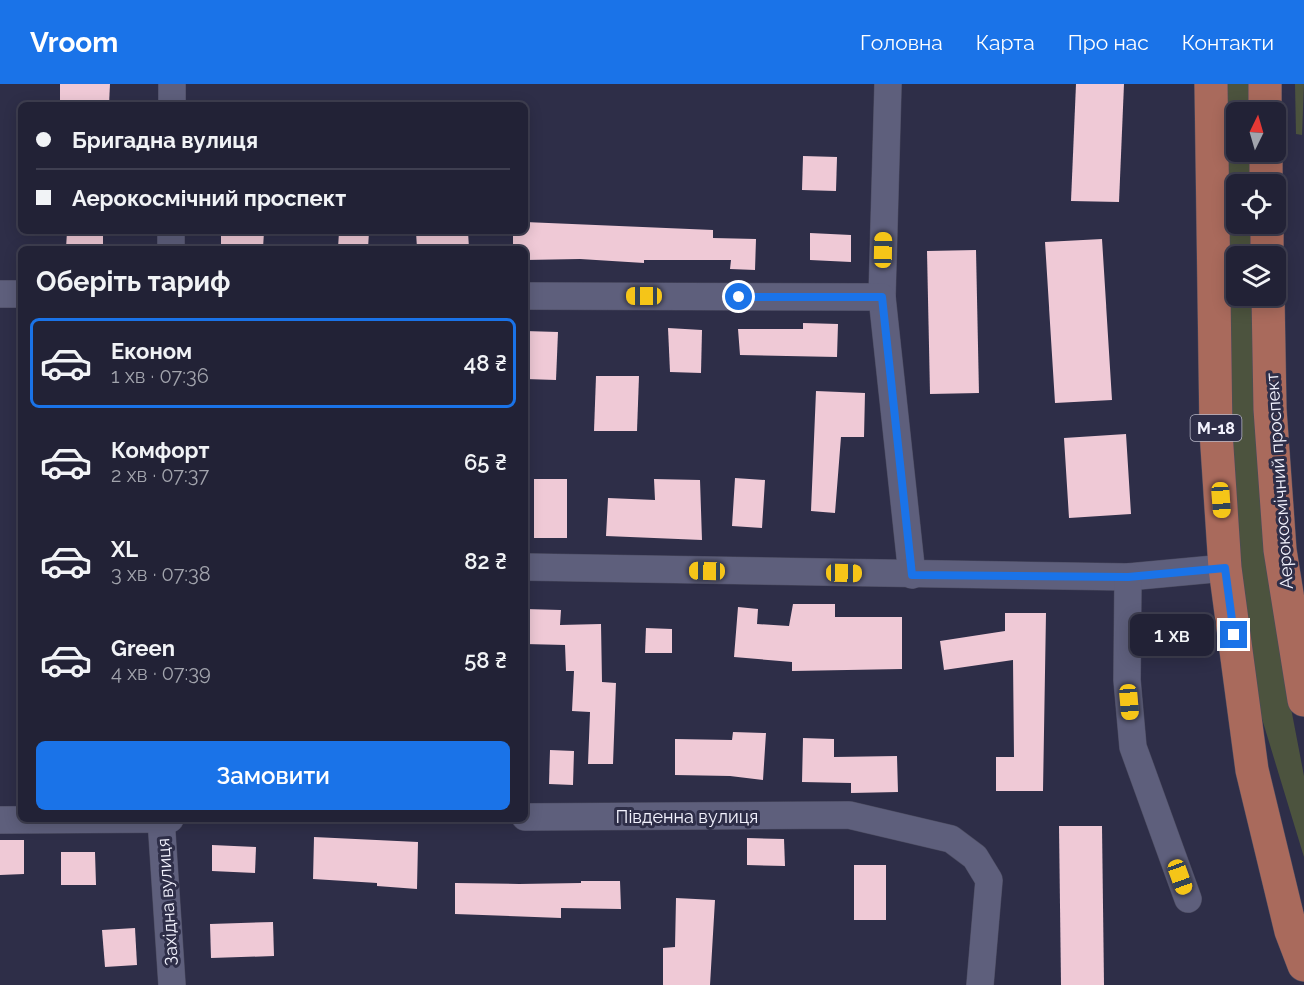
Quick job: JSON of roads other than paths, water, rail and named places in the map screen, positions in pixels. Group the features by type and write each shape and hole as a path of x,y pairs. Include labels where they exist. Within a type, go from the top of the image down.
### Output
{"main road":[{"name":"М-18","path":"1211,84 1216,432 1225,568 1252,770 1291,931 1304,965"},
{"path":"1265,84 1265,102"},
{"name":"Аерокосмічний проспект","path":"1268,306 1270,409 1280,550 1304,700"}],"street":[{"path":"172,84 172,102"},
{"path":"888,84 882,297 912,575"},
{"path":"0,294 18,294"},
{"path":"528,296 882,297"},
{"path":"528,567 1128,577 1225,568"},
{"path":"1128,577 1127,680 1133,747 1188,898"},
{"name":"Південна вулиця","path":"528,817 849,814 951,840 975,857 989,880 980,985"},
{"path":"0,820 18,820"},
{"name":"Західна вулиця","path":"161,822 172,985"}]}
